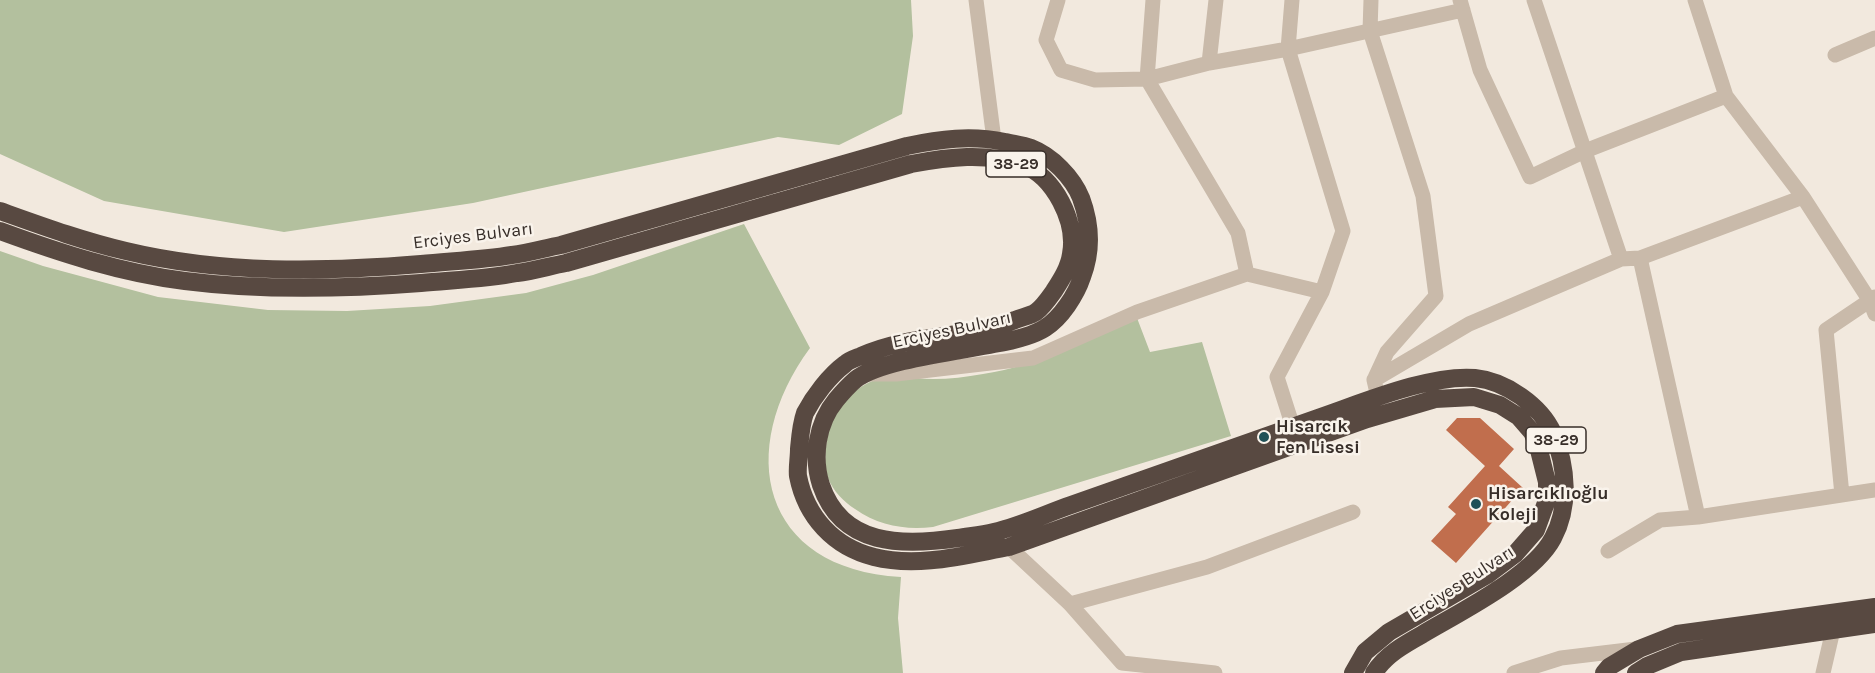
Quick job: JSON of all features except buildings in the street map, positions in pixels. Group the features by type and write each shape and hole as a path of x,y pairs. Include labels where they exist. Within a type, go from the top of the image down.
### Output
{"highway":[{"name":"Erciyes Bulvarı","path":"0,211 70,236 127,251 186,262 248,268 309,270 386,267 513,255 561,245 907,146 945,138 982,137 1030,147 1054,161 1080,194 1088,222 1090,256 1079,286 1065,308 1047,327 1014,340 882,367 856,379 835,401 822,422 818,441 817,472 826,500 834,513 849,527 879,539 911,543 995,532 1293,427 1376,388 1477,378 1507,388 1531,402 1548,422 1556,439 1562,462 1565,502 1552,540 1528,567 1497,590 1399,648 1379,664 1374,673"},
{"name":"Erciyes Bulvarı","path":"0,231 74,257 123,270 184,281 309,288 387,285 516,274 566,263 911,164 947,157 980,156 1023,165 1041,176 1063,202 1070,226 1071,254 1063,278 1037,312 981,330 876,349 846,363 820,390 805,414 800,438 798,475 809,508 819,525 839,543 874,557 911,562 952,558 1009,547 1366,419 1435,399 1474,397 1500,405 1519,417 1532,432 1538,446 1547,482 1547,500 1536,530 1515,554 1487,574 1389,632 1365,652 1353,673"},
{"path":"1604,673 1639,649 1677,634 1875,607"},
{"path":"1636,673 1682,652 1875,624"}],"street":[{"path":"976,0 994,140"},
{"path":"1058,0 1046,40 1061,70 1095,80 1147,79 1209,63 1370,31 1462,5 1480,70 1530,177 1585,151 1726,96"},
{"path":"1153,0 1147,79 1238,233 1247,274"},
{"path":"1209,63 1216,0"},
{"path":"1292,0 1288,49 1343,231 1322,292 1276,377 1293,427"},
{"path":"1371,0 1370,31 1423,196 1436,296 1387,352 1376,388"},
{"path":"1534,0 1621,259"},
{"path":"1695,0 1726,96 1803,196 1874,304 1826,330 1842,495"},
{"path":"1835,55 1875,38"},
{"path":"1376,388 1469,324 1621,259 1640,258 1803,196"},
{"path":"1640,258 1698,517"},
{"path":"867,374 896,374 1033,358 1137,312 1247,274 1322,292"},
{"path":"1608,551 1660,520 1698,517 1875,490"},
{"path":"1070,604 1207,567 1353,512"},
{"path":"1009,547 1070,604 1122,663 1215,673"},
{"path":"1823,673 1833,630"},
{"path":"1514,673 1561,658 1639,649"}],"green space":[{"path":"0,0 911,0 913,36 902,114 839,145 778,137 473,203 284,232 104,201 0,154"},
{"path":"744,224 810,348 787,387 773,426 769,463 774,498 790,528 817,552 854,569 901,577 898,618 903,673 0,673 0,251 43,266 158,297 268,310 347,311 430,306 526,293 593,275"},
{"path":"1137,318 1150,352 1202,342 1231,436 933,527 892,526 873,519 847,503 830,483 825,463 828,435 833,418 846,399 865,385 885,378 946,379 1003,370 1062,351"}],"place":[{"name":"Hisarcık Fen Lisesi","path":"1264,437"},
{"name":"Hisarcıklıoğlu Koleji","path":"1476,504"}]}
